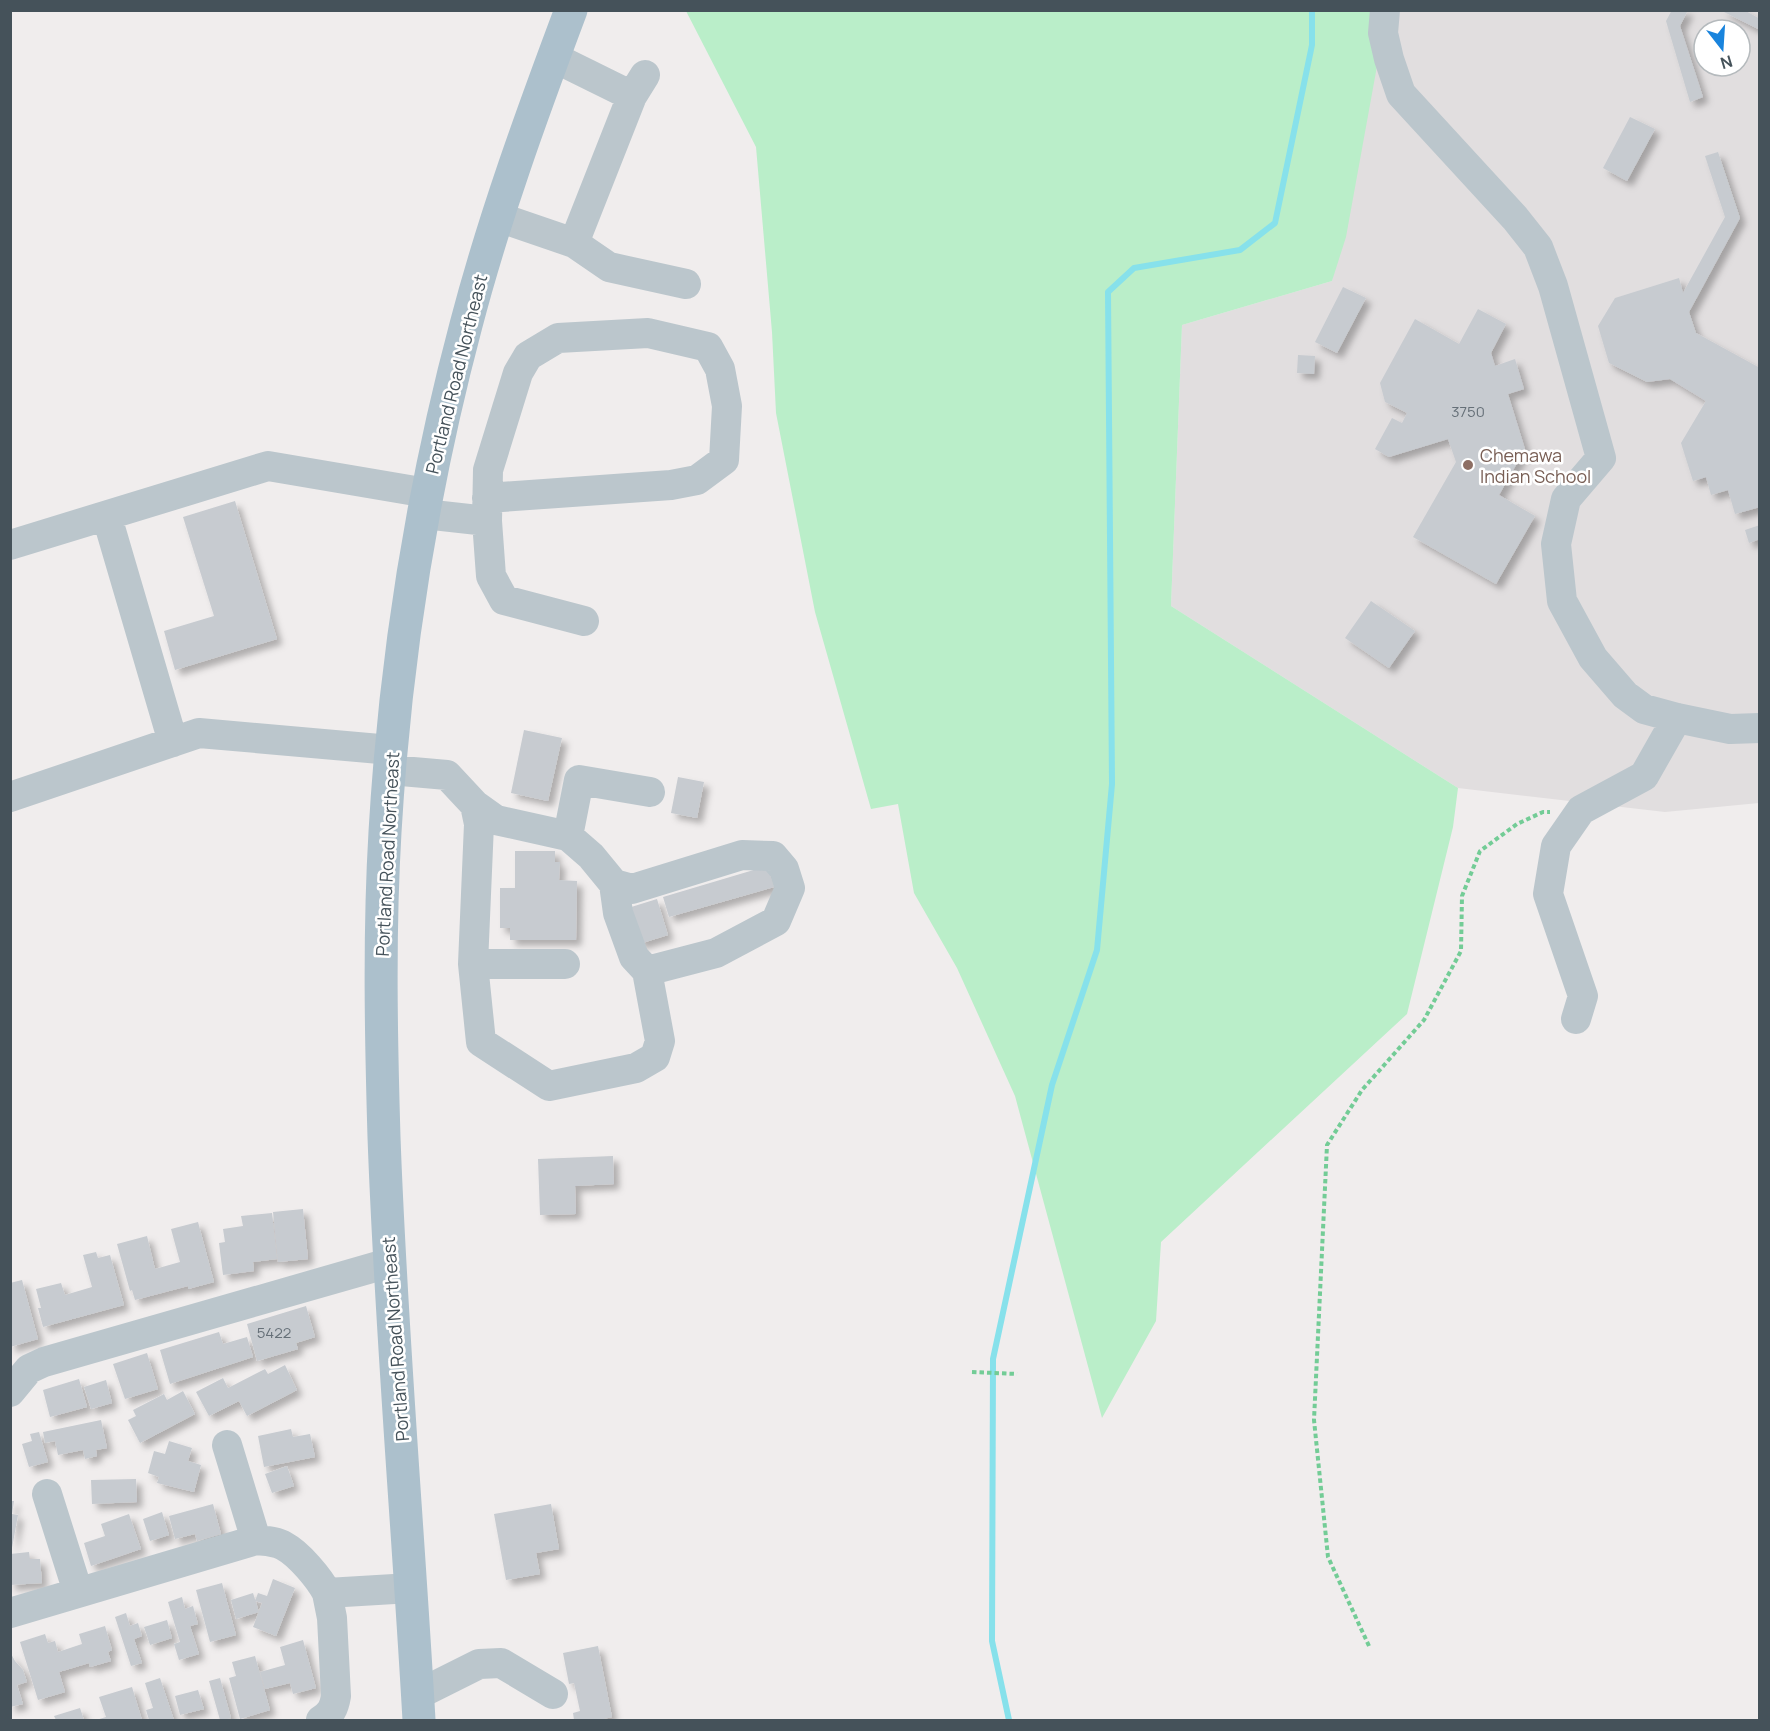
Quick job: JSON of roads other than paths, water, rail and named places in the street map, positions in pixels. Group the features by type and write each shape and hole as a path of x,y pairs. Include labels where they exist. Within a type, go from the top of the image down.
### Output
{"main road":[{"name":"Portland Road Northeast","path":"418,1708 389,1263 381,1056 381,937 390,760 404,632 425,504 465,326 522,144 571,10"}],"lane":[{"path":"1385,10 1383,33 1401,94 1515,218 1538,247 1553,286 1601,458 1566,499 1556,544 1562,601 1593,658 1625,694 1644,709 1730,729 1760,728"},
{"path":"553,57 639,86 574,243"},
{"path":"498,217 574,243 609,267 686,284"},
{"path":"10,545 108,517 268,466 425,504 487,510 697,480 724,460 727,406 720,369 708,346 648,333 558,338 528,356 518,373 488,470 487,510 490,576 504,600 584,621"},
{"path":"108,517 173,742"},
{"path":"1576,1018 1583,996 1548,894 1556,846 1581,810 1644,776 1677,718"},
{"path":"10,797 199,733 390,760 447,775 475,805 496,820 568,836 591,856 614,884 618,913 634,957 647,970 660,1041 655,1057 636,1068 549,1086 481,1042 473,964 479,824 475,805"},
{"path":"568,836 579,780 650,792"},
{"path":"614,884 632,889 742,855 773,856 784,869 790,888 776,921 716,953 647,970"},
{"path":"473,964 565,964"},
{"path":"10,1392 28,1369 44,1362 389,1263"},
{"path":"226,1445 256,1540"},
{"path":"47,1494 78,1592"},
{"path":"10,1613 256,1540 274,1541 285,1546 308,1567 327,1593 332,1618 336,1696 334,1708 328,1716 321,1720"},
{"path":"327,1593 411,1588"},
{"path":"418,1708 479,1664 501,1663 553,1694"}],"waterway":[{"path":"1009,1720 992,1641 993,1359 1052,1085 1097,950 1112,784 1108,292 1134,268 1240,250 1275,223 1312,45 1312,10"}],"place":[{"name":"Chemawa Indian School","path":"1468,465"}]}
